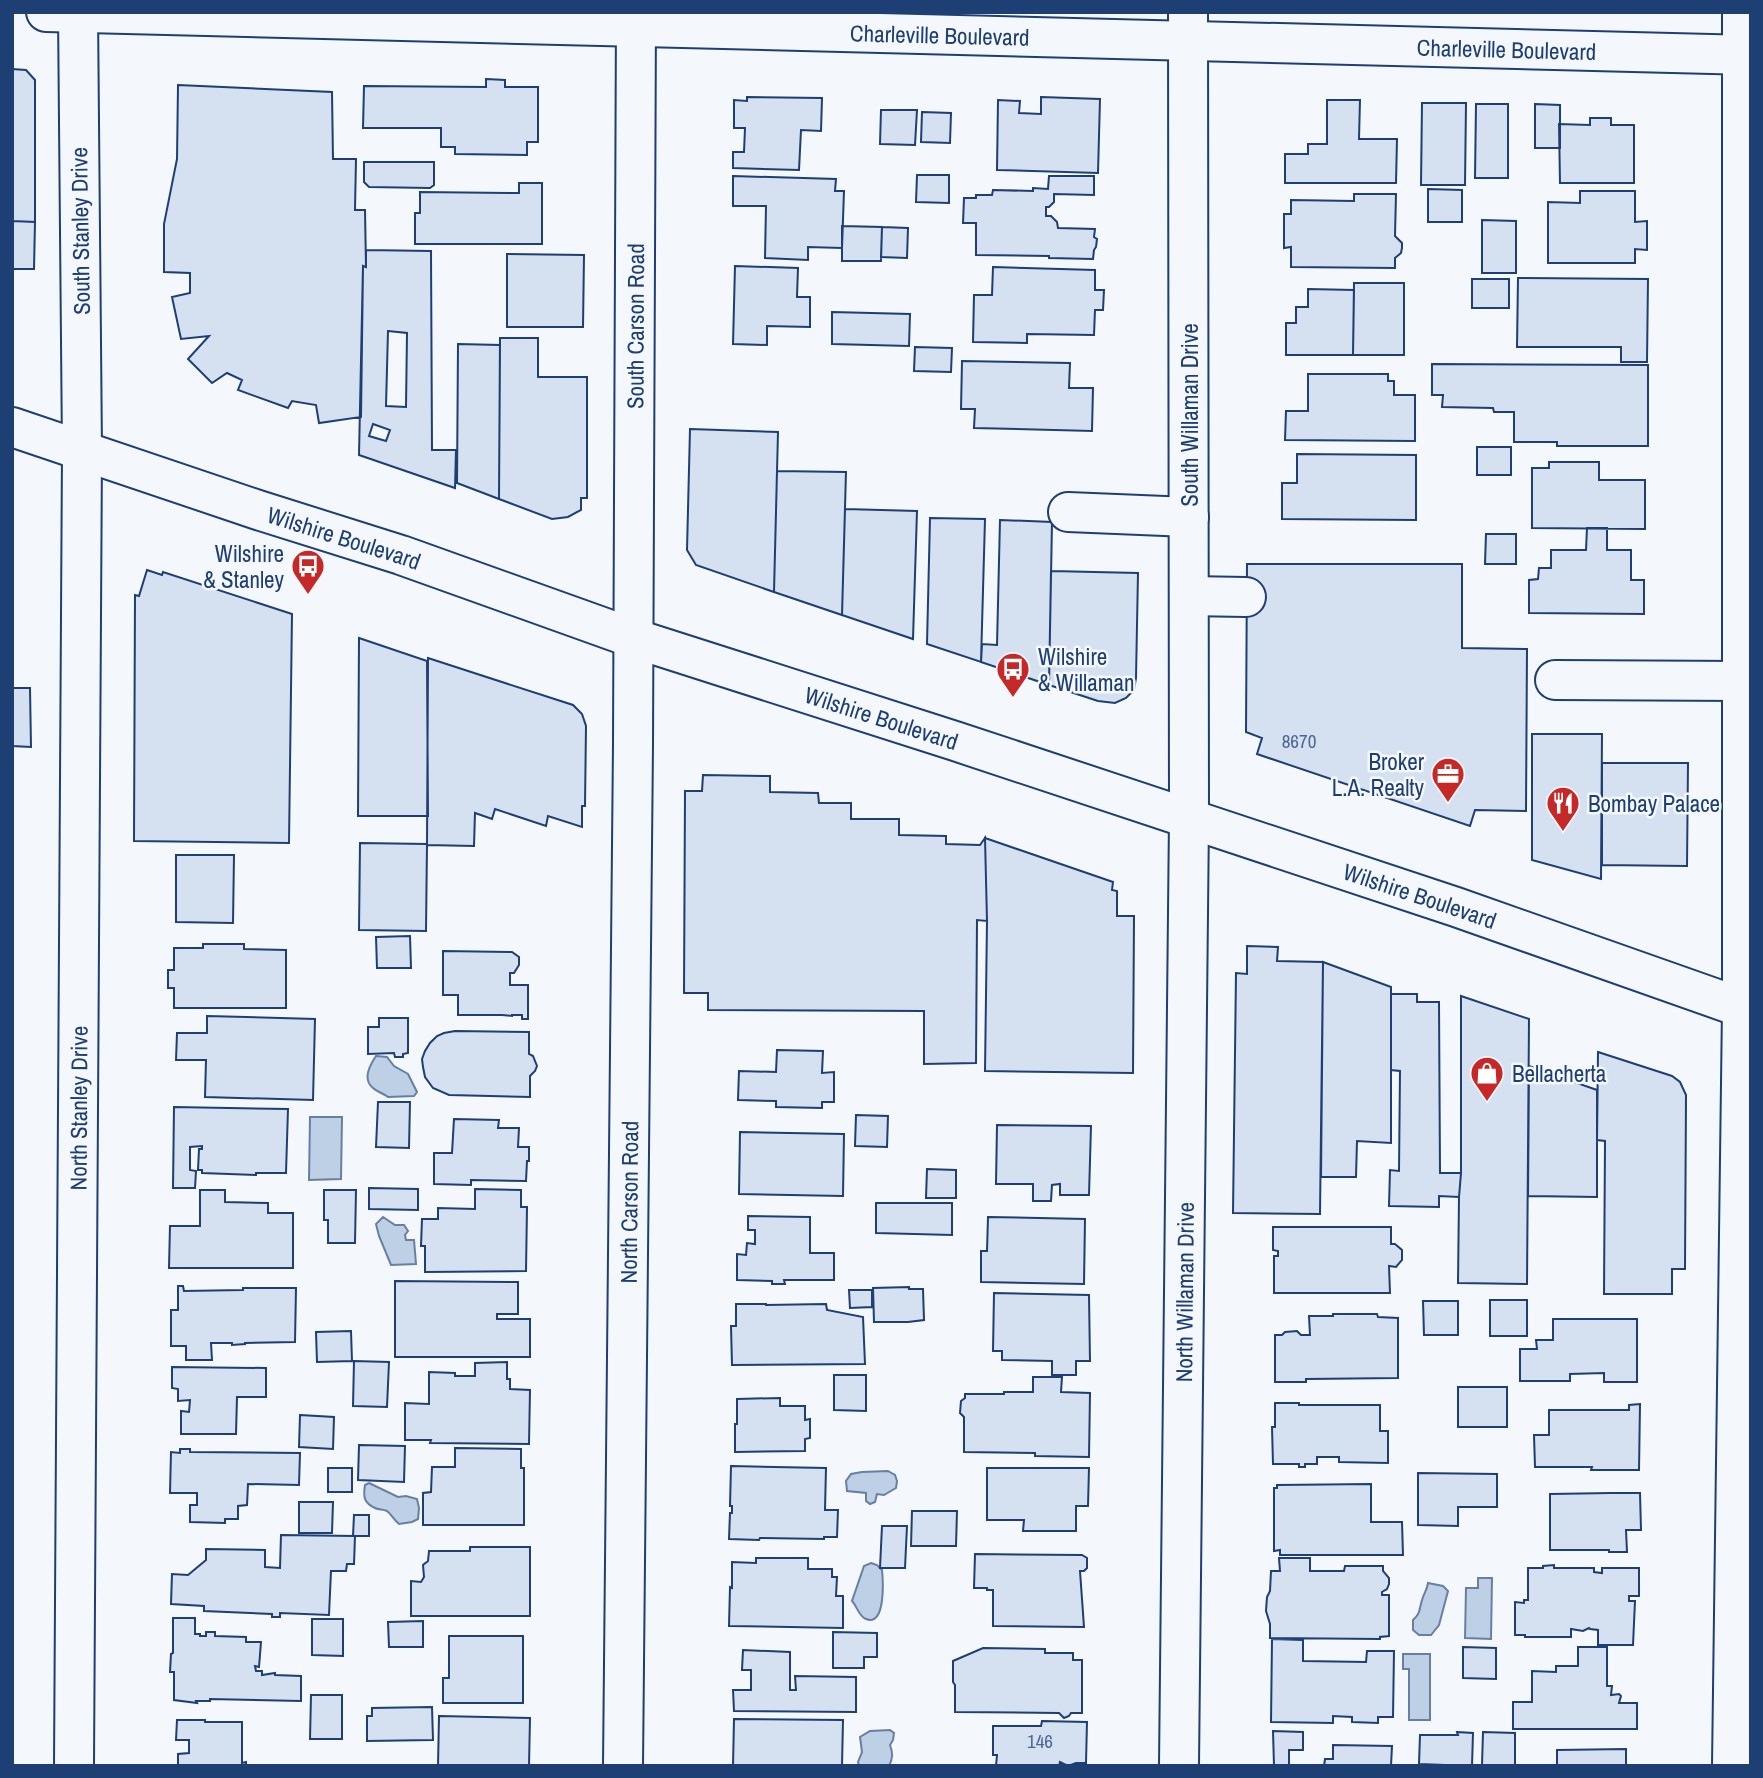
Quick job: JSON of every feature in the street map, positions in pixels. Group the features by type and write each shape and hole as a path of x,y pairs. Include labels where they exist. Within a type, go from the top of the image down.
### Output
{"street":[{"path":"1732,1766 1747,1009 1746,759 1742,681 1746,55 1742,12"},
{"name":"Charleville Boulevard","path":"67,13 1188,27 1746,55"},
{"name":"South Stanley Drive","path":"67,13 82,451"},
{"name":"South Carson Road","path":"633,638 636,20"},
{"name":"South Willaman Drive","path":"1188,27 1189,818"},
{"name":"Wilshire Boulevard","path":"12,427 401,555 633,638 955,741 1456,907 1747,1009"},
{"name":"North Stanley Drive","path":"74,1766 82,451"},
{"path":"1068,512 1189,517"},
{"path":"1189,596 1246,597"},
{"name":"North Carson Road","path":"623,1766 633,638"},
{"path":"1555,680 1742,681"},
{"name":"North Willaman Drive","path":"1179,1766 1189,818"}],"water":[{"path":"376,1056 387,1057 394,1066 408,1074 417,1092 414,1096 388,1097 373,1088 368,1076"},
{"path":"310,1117 342,1117 341,1179 309,1180"},
{"path":"383,1217 395,1225 404,1225 408,1231 406,1240 414,1240 416,1264 391,1265 376,1224"},
{"path":"888,1471 895,1475 896,1488 884,1495 877,1494 875,1502 870,1504 866,1501 866,1493 847,1491 846,1481 851,1474"},
{"path":"369,1483 398,1497 417,1499 418,1519 399,1524 387,1511 371,1506 364,1496 365,1485"},
{"path":"871,1563 882,1570 883,1583 880,1610 872,1620 862,1616 852,1601 864,1566"},
{"path":"1478,1578 1492,1578 1491,1639 1465,1638 1466,1588 1478,1588"},
{"path":"1428,1583 1443,1586 1448,1591 1439,1625 1431,1635 1419,1635 1413,1630 1413,1620 1419,1613"},
{"path":"1403,1654 1430,1654 1430,1720 1409,1720 1409,1669 1403,1669"},
{"path":"890,1730 894,1733 890,1745 892,1756 889,1766 859,1766 862,1752 860,1737 870,1731"}],"building":[{"path":"12,69 26,70 35,80 35,222 12,221"},
{"path":"486,79 505,80 505,87 538,87 538,142 527,142 527,155 455,154 455,147 441,147 441,128 363,128 364,86 486,87"},
{"path":"178,85 332,92 333,159 356,159 355,210 365,210 366,267 363,266 361,417 319,423 316,405 292,401 288,408 238,390 242,380 227,373 212,383 188,359 209,336 181,339 172,297 190,293 190,273 164,272 164,224 177,159"},
{"path":"747,97 822,98 821,131 801,130 799,170 733,168 733,152 744,152 745,128 734,128 734,100 747,101"},
{"path":"1041,97 1100,99 1098,173 997,170 998,100 1020,101 1019,113 1041,114"},
{"path":"1327,100 1360,100 1359,139 1397,139 1396,183 1285,183 1285,154 1308,154 1308,144 1327,144"},
{"path":"1422,103 1466,103 1465,185 1421,185"},
{"path":"1476,104 1508,104 1508,178 1475,178"},
{"path":"1535,104 1560,105 1560,148 1535,148"},
{"path":"881,110 917,110 915,145 880,144"},
{"path":"922,112 951,113 950,143 921,142"},
{"path":"1590,118 1611,118 1611,125 1634,125 1634,183 1560,183 1559,124 1590,125"},
{"path":"364,162 434,162 434,185 430,188 369,187 364,182"},
{"path":"917,175 949,175 949,203 916,202"},
{"path":"733,176 836,179 835,191 844,191 842,248 808,247 808,260 765,258 766,206 733,206"},
{"path":"1049,176 1094,176 1094,195 1054,194 1054,202 1046,207 1046,216 1051,216 1057,222 1058,228 1095,229 1094,237 1097,239 1093,259 976,255 976,223 963,223 964,198 992,195 993,190 1048,189"},
{"path":"519,183 542,183 542,244 415,244 415,213 420,213 420,192 519,193"},
{"path":"1428,189 1462,190 1462,222 1428,222"},
{"path":"1580,191 1635,191 1635,222 1647,221 1647,250 1635,249 1635,263 1548,263 1548,202 1580,203"},
{"path":"1354,194 1396,194 1395,236 1402,243 1402,248 1395,258 1395,268 1291,267 1291,247 1284,248 1284,214 1291,214 1291,200 1354,201"},
{"path":"1482,220 1516,221 1516,273 1482,273"},
{"path":"12,221 35,222 34,269 12,269"},
{"path":"842,226 882,227 881,261 842,261"},
{"path":"882,227 908,228 907,258 881,257"},
{"path":"366,250 431,251 432,450 456,450 455,488 359,455 363,266 366,267","holes":["388,331 407,333 406,407 386,406","373,424 390,430 386,441 369,436"]},
{"path":"507,254 584,255 583,327 507,327"},
{"path":"735,266 798,268 797,297 810,297 810,327 767,326 767,345 733,344"},
{"path":"993,267 1095,270 1095,290 1104,290 1103,310 1095,310 1094,335 1027,334 1027,343 973,342 974,295 992,295"},
{"path":"1518,278 1648,279 1647,362 1621,362 1621,347 1517,347"},
{"path":"1472,279 1509,279 1509,308 1472,308"},
{"path":"1354,283 1404,283 1404,355 1353,355"},
{"path":"1308,289 1354,290 1353,355 1286,355 1286,323 1296,323 1296,307 1308,307"},
{"path":"832,312 910,314 909,346 832,344"},
{"path":"500,338 538,338 538,377 587,377 587,498 581,498 581,510 568,517 552,519 499,499"},
{"path":"458,344 500,345 499,499 457,483"},
{"path":"915,347 952,348 951,372 914,371"},
{"path":"962,361 1070,363 1069,388 1093,388 1092,431 974,428 975,409 961,409"},
{"path":"1432,364 1648,365 1648,446 1557,446 1557,442 1514,442 1514,412 1494,412 1493,408 1442,407 1443,395 1432,395"},
{"path":"1308,374 1388,374 1388,381 1394,381 1394,395 1415,395 1415,441 1285,440 1286,411 1308,411"},
{"path":"690,429 778,432 774,592 696,565 687,550"},
{"path":"1477,447 1511,447 1511,475 1477,475"},
{"path":"1297,454 1416,455 1416,520 1282,519 1282,483 1297,483"},
{"path":"1549,462 1599,462 1599,480 1645,480 1645,529 1532,528 1532,468 1549,468"},
{"path":"777,471 846,472 842,615 774,592"},
{"path":"845,509 917,511 913,639 842,615"},
{"path":"930,518 985,519 981,662 927,644"},
{"path":"1000,520 1052,522 1049,685 981,662 982,644 997,645"},
{"path":"1587,528 1607,528 1607,550 1631,550 1631,580 1644,580 1644,614 1529,613 1529,580 1538,579 1539,568 1551,568 1551,550 1586,550"},
{"path":"1486,534 1516,534 1516,564 1485,564"},
{"path":"1247,564 1462,564 1462,648 1527,649 1526,811 1475,810 1470,826 1257,754 1262,738 1246,732"},
{"path":"147,570 162,575 163,572 292,614 289,843 134,841 135,595 139,596"},
{"path":"1051,571 1138,573 1136,678 1134,690 1126,698 1115,703 1098,701 1049,685"},
{"path":"359,638 427,661 428,816 358,816"},
{"path":"428,658 573,705 582,714 586,726 585,806 582,806 582,827 548,816 546,826 495,809 492,819 475,813 474,846 427,845"},
{"path":"12,688 30,688 31,747 12,746"},
{"path":"1532,734 1602,734 1601,879 1532,860"},
{"path":"1602,763 1688,763 1687,866 1602,865"},
{"path":"703,775 770,776 770,792 818,793 819,803 851,803 851,819 899,819 899,835 946,836 946,844 980,845 985,838 987,921 977,920 976,1063 924,1064 924,1011 708,1010 708,993 684,993 685,791 702,791"},
{"path":"985,838 1113,882 1112,890 1117,891 1117,916 1134,916 1133,1073 985,1071"},
{"path":"360,843 427,844 426,931 359,930"},
{"path":"176,855 234,855 233,923 176,922"},
{"path":"410,936 411,968 377,968 376,937"},
{"path":"203,944 244,944 244,949 286,950 286,1008 174,1008 174,988 168,988 168,970 174,970 174,948 203,948"},
{"path":"1247,946 1278,947 1277,961 1323,962 1320,1214 1233,1213 1236,973 1247,974"},
{"path":"443,951 512,952 519,957 519,965 514,973 510,973 510,985 528,985 528,1019 522,1019 522,1015 458,1015 458,995 443,995"},
{"path":"1323,962 1391,987 1391,1143 1357,1141 1356,1177 1321,1177"},
{"path":"1391,994 1417,994 1417,1002 1439,1002 1440,1173 1461,1173 1459,1197 1439,1196 1439,1207 1389,1206 1390,1170 1399,1171 1400,1071 1391,1070"},
{"path":"1461,996 1529,1019 1527,1284 1458,1283"},
{"path":"207,1016 315,1019 313,1100 205,1097 206,1060 176,1060 177,1033 207,1033"},
{"path":"379,1018 408,1018 408,1053 403,1054 403,1057 395,1057 394,1053 368,1054 368,1027 379,1027"},
{"path":"455,1031 529,1032 529,1054 533,1056 537,1066 530,1076 530,1097 449,1095 433,1088 425,1077 422,1059 425,1051 437,1036"},
{"path":"777,1050 823,1051 822,1073 834,1072 834,1102 822,1102 822,1108 776,1107 776,1101 738,1100 739,1071 776,1072"},
{"path":"1598,1052 1672,1076 1680,1082 1686,1095 1685,1269 1672,1269 1672,1294 1604,1294 1605,1141 1597,1140"},
{"path":"1529,1066 1597,1090 1597,1197 1528,1196"},
{"path":"378,1102 410,1102 409,1148 376,1147"},
{"path":"174,1107 288,1109 286,1173 202,1173 202,1170 198,1170 199,1149 202,1149 202,1146 190,1147 190,1170 196,1171 195,1188 173,1188"},
{"path":"856,1115 888,1116 887,1147 855,1146"},
{"path":"454,1119 499,1120 498,1128 519,1128 518,1147 529,1147 526,1181 471,1180 471,1185 434,1184 434,1153 452,1153"},
{"path":"997,1125 1091,1126 1089,1195 1060,1195 1060,1184 1052,1185 1051,1201 1033,1201 1033,1184 996,1184"},
{"path":"740,1132 844,1134 843,1196 739,1194"},
{"path":"927,1169 956,1170 956,1198 926,1198"},
{"path":"369,1188 418,1189 418,1210 369,1209"},
{"path":"475,1189 521,1190 521,1207 527,1207 526,1271 425,1272 425,1246 421,1246 422,1219 438,1219 438,1208 475,1209"},
{"path":"200,1190 225,1190 225,1202 268,1203 268,1213 293,1213 293,1268 169,1268 170,1226 200,1226"},
{"path":"324,1190 356,1190 355,1243 328,1243 328,1220 324,1220"},
{"path":"876,1203 952,1203 952,1235 876,1233"},
{"path":"748,1216 810,1217 810,1253 834,1253 834,1280 784,1280 785,1284 772,1284 772,1281 737,1280 737,1254 746,1255 747,1243 755,1244 755,1230 748,1230"},
{"path":"988,1217 1085,1219 1084,1284 981,1282 981,1251 987,1251"},
{"path":"1273,1227 1391,1227 1391,1244 1402,1250 1402,1260 1396,1267 1389,1266 1390,1293 1274,1293 1274,1256 1278,1256 1278,1251 1273,1250"},
{"path":"395,1281 518,1282 518,1314 497,1314 497,1319 530,1319 530,1357 395,1357"},
{"path":"178,1286 183,1286 184,1291 296,1288 295,1342 232,1345 211,1343 212,1360 186,1360 186,1346 171,1346 171,1310 178,1310"},
{"path":"873,1288 923,1289 924,1320 874,1322"},
{"path":"849,1290 872,1290 872,1307 850,1308"},
{"path":"994,1293 1089,1295 1090,1361 1076,1361 1076,1375 1052,1375 1052,1361 1002,1360 1002,1351 993,1351"},
{"path":"1490,1300 1527,1300 1527,1336 1490,1336"},
{"path":"1423,1301 1458,1301 1458,1335 1424,1335"},
{"path":"736,1304 826,1304 827,1310 863,1317 865,1364 732,1365 731,1326 736,1326"},
{"path":"1377,1314 1378,1317 1398,1318 1398,1378 1275,1382 1275,1335 1297,1331 1301,1335 1310,1335 1309,1316"},
{"path":"1553,1319 1637,1319 1637,1382 1604,1382 1604,1373 1570,1374 1570,1381 1520,1381 1520,1349 1537,1349 1536,1340 1553,1340"},
{"path":"351,1331 352,1361 317,1362 316,1332"},
{"path":"354,1361 389,1362 387,1407 353,1406"},
{"path":"507,1362 510,1389 530,1390 529,1444 430,1443 431,1440 405,1440 405,1403 429,1404 429,1372 475,1376 475,1363"},
{"path":"172,1367 266,1368 266,1397 237,1397 236,1434 181,1434 181,1411 189,1412 190,1400 178,1401 178,1389 172,1388"},
{"path":"834,1375 866,1375 866,1411 834,1410"},
{"path":"1033,1377 1062,1377 1061,1392 1090,1393 1089,1457 964,1452 964,1417 960,1413 965,1394 1033,1392"},
{"path":"1458,1387 1507,1387 1507,1427 1458,1427"},
{"path":"780,1398 780,1406 805,1406 805,1420 810,1419 810,1438 805,1439 805,1451 735,1452 737,1399"},
{"path":"1275,1403 1380,1405 1380,1431 1388,1431 1388,1463 1339,1462 1339,1457 1317,1457 1317,1464 1305,1464 1305,1467 1299,1467 1299,1464 1273,1464 1272,1427 1275,1427"},
{"path":"1640,1404 1639,1470 1535,1467 1534,1435 1549,1435 1549,1410 1629,1410 1629,1405"},
{"path":"300,1415 334,1417 333,1449 299,1447"},
{"path":"359,1445 405,1446 404,1482 358,1480"},
{"path":"455,1448 521,1449 521,1468 524,1468 524,1525 423,1525 423,1493 431,1492 432,1467 455,1467"},
{"path":"180,1449 190,1449 190,1452 300,1453 299,1485 248,1484 247,1505 238,1506 238,1519 225,1519 225,1523 190,1522 190,1505 197,1505 197,1493 170,1493 171,1452 180,1453"},
{"path":"731,1466 826,1468 825,1510 838,1510 837,1537 729,1539 732,1513"},
{"path":"328,1468 352,1468 352,1492 328,1492"},
{"path":"987,1468 1089,1468 1088,1506 1076,1506 1076,1531 1023,1531 1024,1520 987,1520"},
{"path":"1418,1473 1497,1474 1497,1507 1458,1507 1458,1526 1418,1525"},
{"path":"1371,1484 1371,1522 1402,1522 1403,1555 1280,1555 1280,1550 1274,1551 1274,1488 1277,1488 1277,1485"},
{"path":"1640,1493 1641,1530 1626,1530 1627,1552 1550,1550 1550,1494"},
{"path":"299,1502 333,1502 332,1533 299,1533"},
{"path":"912,1511 957,1511 956,1546 911,1546"},
{"path":"354,1515 369,1515 369,1536 353,1536"},
{"path":"882,1526 907,1526 905,1568 880,1568"},
{"path":"281,1535 355,1536 354,1564 347,1564 346,1571 331,1571 329,1615 280,1613 280,1617 272,1617 272,1614 204,1611 204,1606 171,1604 172,1574 188,1575 206,1560 206,1549 265,1550 265,1567 280,1568"},
{"path":"470,1547 530,1547 530,1616 411,1616 411,1581 421,1582 424,1577 423,1565 428,1561 429,1551 470,1551"},
{"path":"975,1554 1082,1555 1087,1558 1087,1568 1080,1571 1084,1627 993,1626 993,1590 974,1588"},
{"path":"756,1558 808,1558 808,1569 832,1569 832,1577 837,1577 836,1596 843,1596 843,1628 729,1626 732,1562 756,1563"},
{"path":"1279,1558 1310,1558 1310,1571 1344,1571 1345,1566 1383,1566 1383,1571 1389,1578 1387,1589 1382,1595 1389,1595 1389,1636 1380,1639 1270,1638 1267,1597 1271,1571 1280,1571"},
{"path":"1554,1565 1554,1568 1594,1568 1594,1572 1602,1573 1602,1568 1639,1568 1639,1596 1629,1596 1629,1601 1635,1601 1633,1645 1598,1645 1598,1630 1589,1628 1583,1631 1571,1629 1571,1637 1515,1635 1515,1602 1524,1603 1524,1600 1528,1600 1528,1568"},
{"path":"173,1618 195,1618 195,1634 200,1636 206,1636 206,1632 215,1632 215,1636 246,1637 246,1642 261,1642 259,1667 255,1666 256,1671 262,1671 262,1675 275,1673 301,1676 301,1701 210,1699 196,1701 197,1703 174,1700 174,1672 170,1672"},
{"path":"312,1619 343,1619 343,1656 312,1655"},
{"path":"423,1621 423,1647 389,1647 388,1622"},
{"path":"833,1632 877,1633 877,1657 864,1657 864,1668 833,1668"},
{"path":"449,1636 523,1636 523,1703 443,1703 443,1678 449,1678"},
{"path":"1272,1639 1303,1640 1303,1661 1366,1662 1367,1651 1394,1651 1393,1717 1378,1717 1378,1723 1352,1722 1352,1717 1333,1716 1333,1723 1271,1722"},
{"path":"1463,1647 1496,1648 1496,1679 1463,1678"},
{"path":"1578,1647 1607,1647 1607,1686 1612,1686 1611,1695 1621,1696 1619,1703 1637,1703 1637,1729 1513,1729 1513,1702 1532,1702 1532,1671 1556,1672 1556,1666 1578,1666"},
{"path":"983,1648 1045,1649 1045,1653 1073,1653 1073,1660 1082,1660 1082,1713 1071,1713 1064,1718 1059,1713 955,1712 953,1661"},
{"path":"743,1650 790,1652 790,1690 796,1690 795,1676 856,1677 856,1712 734,1711 733,1690 751,1690 751,1670 742,1670"},
{"path":"311,1695 342,1695 342,1739 310,1739"},
{"path":"432,1707 433,1740 367,1741 367,1716 372,1716 372,1708"},
{"path":"439,1716 530,1718 529,1766 438,1766"},
{"path":"734,1719 843,1720 842,1766 733,1766"},
{"path":"177,1720 242,1722 242,1763 246,1762 246,1766 178,1766 178,1754 189,1753 189,1740 176,1740"},
{"path":"1042,1721 1087,1722 1086,1763 1068,1766 1060,1762 1059,1766 996,1766 997,1755 993,1755 993,1726 1041,1726"},
{"path":"1273,1731 1303,1732 1303,1750 1289,1750 1289,1766 1274,1766"},
{"path":"1457,1732 1473,1733 1472,1766 1419,1764 1420,1735 1458,1735"},
{"path":"1483,1732 1515,1733 1515,1766 1482,1765"},
{"path":"1333,1745 1392,1746 1391,1766 1324,1766 1325,1759 1333,1759"},
{"path":"1626,1749 1626,1766 1557,1766 1557,1750"}],"place":[{"name":"Wilshire & Stanley","path":"308,596"},
{"name":"Wilshire & Willaman","path":"1013,699"},
{"name":"Broker L.A. Realty","path":"1448,804"},
{"name":"Bombay Palace","path":"1563,833"},
{"name":"Bellacherta","path":"1487,1103"}]}
